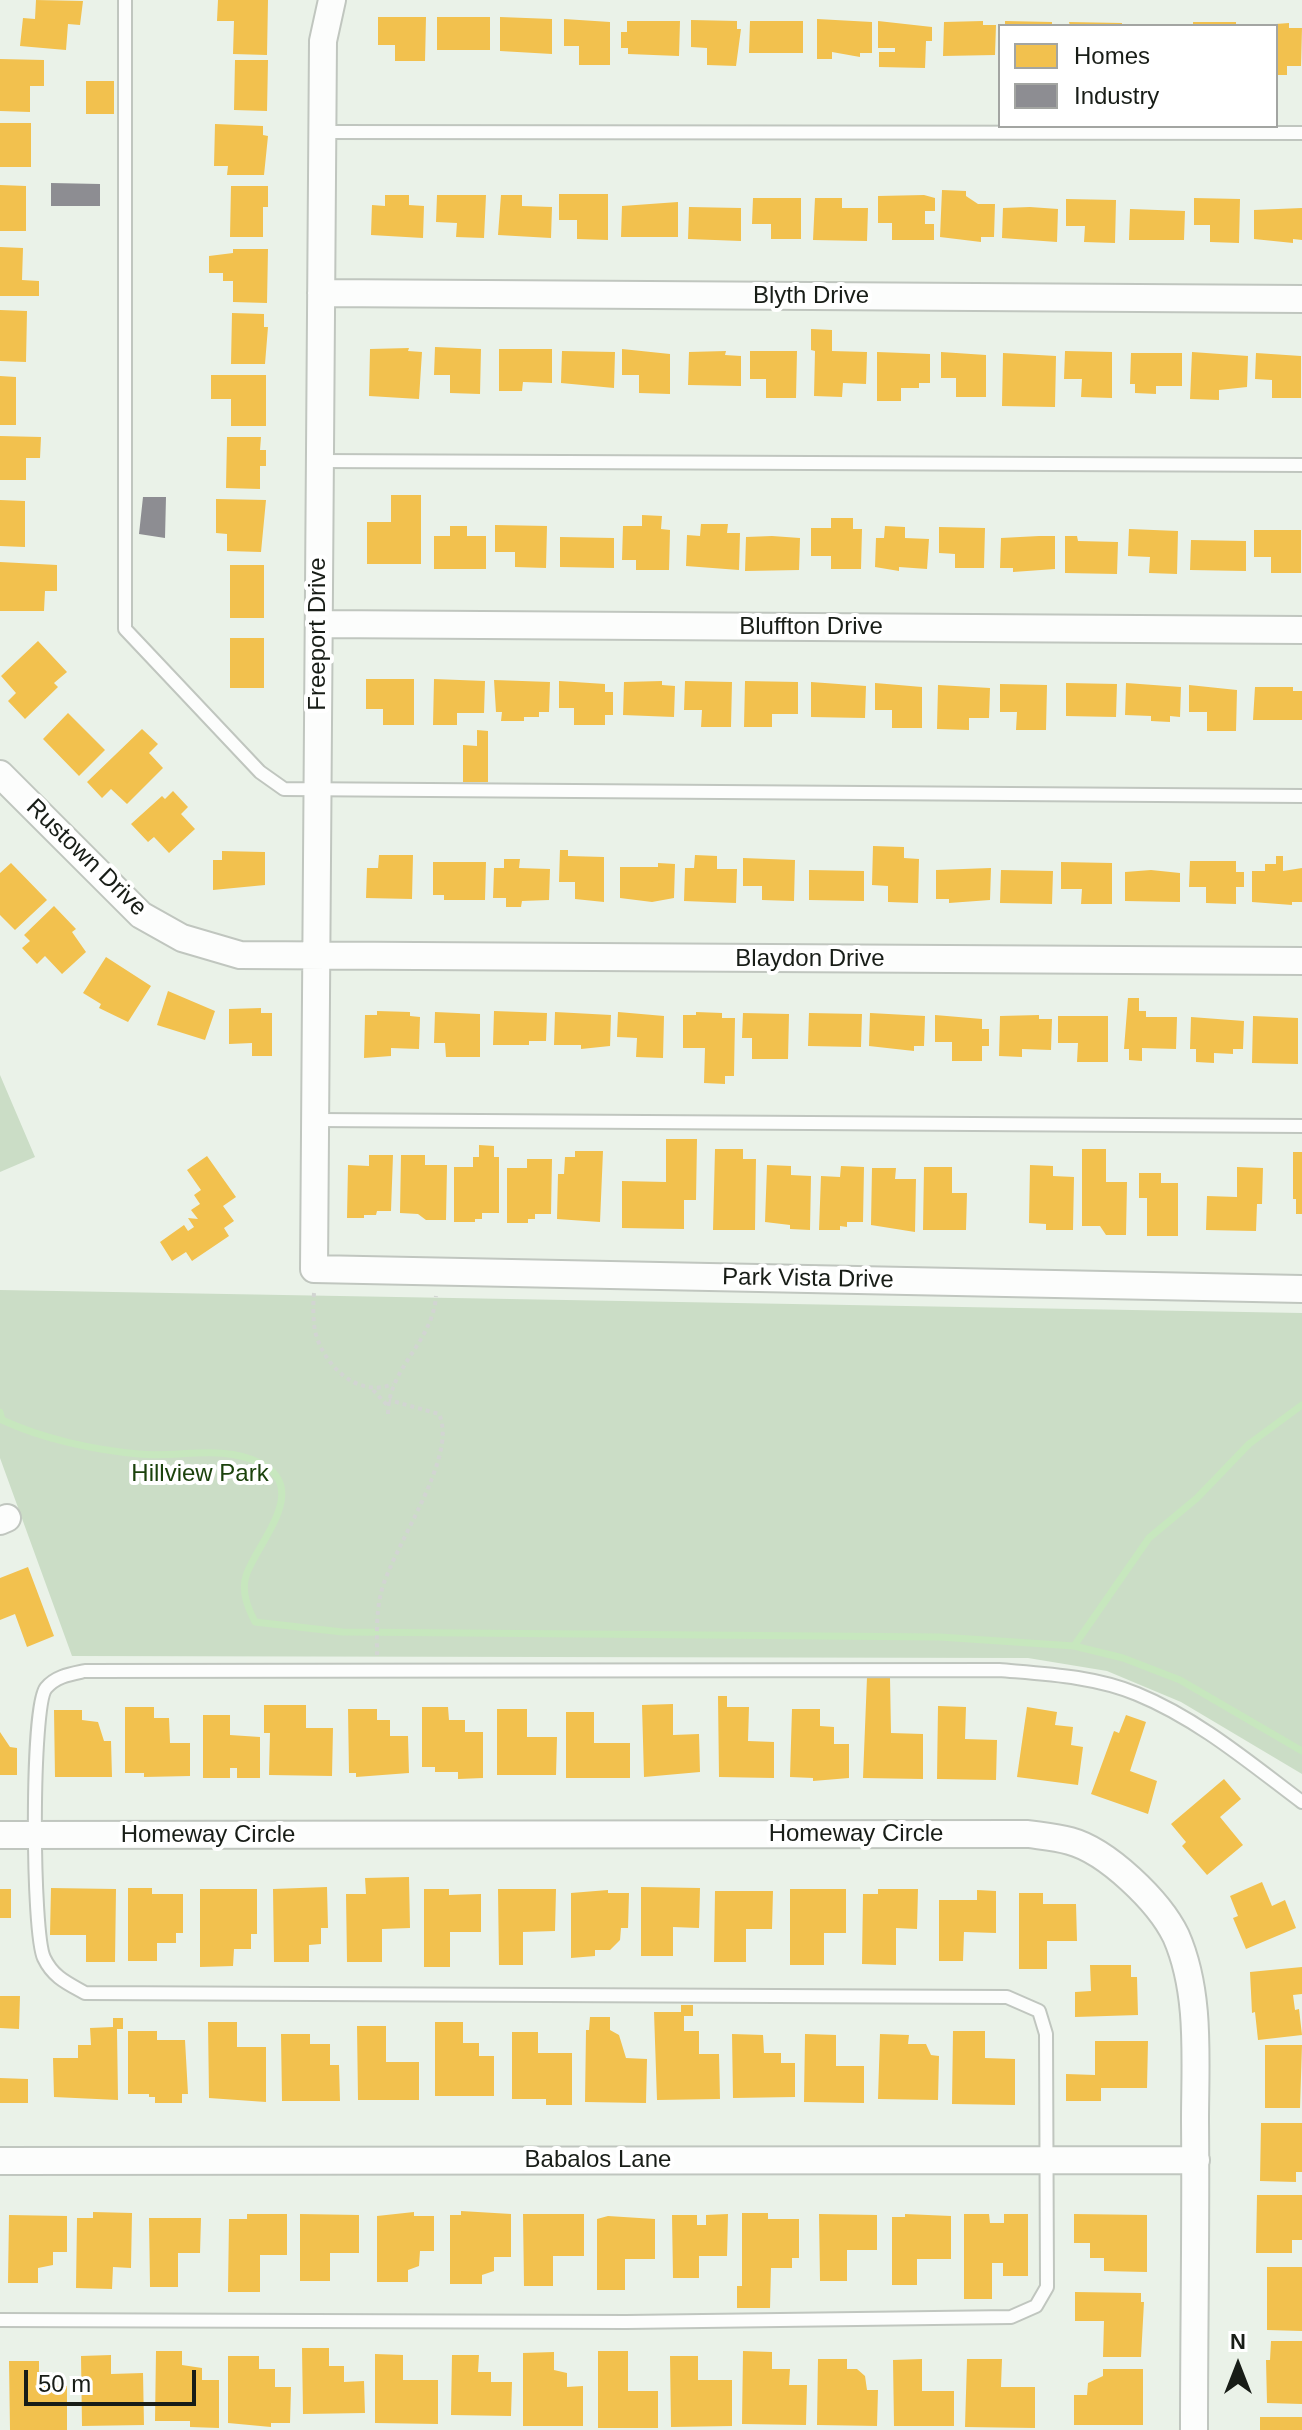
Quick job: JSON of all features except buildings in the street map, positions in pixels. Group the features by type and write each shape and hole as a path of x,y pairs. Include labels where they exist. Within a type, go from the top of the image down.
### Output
{"street":[{"name":"Freeport Drive","path":"314,1269 323,41 332,0"},
{"name":"Blyth Drive","path":"321,293 1302,299"},
{"name":"Bluffton Drive","path":"319,624 1302,630"},
{"name":"Rustown Drive","path":"0,774 141,915 182,938 240,955 317,956"},
{"name":"Blaydon Drive","path":"317,956 1302,961"},
{"name":"Park Vista Drive","path":"314,1269 1302,1289"},
{"name":"Homeway Circle","path":"0,1835 1028,1834 1072,1841 1111,1863 1141,1889 1175,1934 1190,1978 1196,2160 1194,2430"},
{"name":"Babalos Lane","path":"0,2161 1196,2160"}],"lane":[{"path":"125,0 125,629 260,772 284,789 1302,796"},
{"path":"324,132 1302,133"},
{"path":"318,461 1302,465"},
{"path":"317,1120 1302,1126"},
{"path":"0,2320 626,2322 1011,2317 1036,2306 1047,2287 1046,2034 1039,2011 1007,1997 85,1993 56,1977 42,1955 36,1835 37,1708 45,1688 63,1675 85,1671 999,1670 1064,1675 1137,1694 1215,1737 1302,1802"}],"path":[{"path":"388,1414 393,1384 432,1321 437,1272"},
{"path":"313,1310 315,1331 329,1361 347,1378 373,1390 388,1403 439,1414 443,1440 436,1468 405,1530 380,1600 377,1643"},
{"path":"373,1390 393,1384"}],"green space":[{"path":"0,1075 35,1157 0,1172"},
{"name":"Hillview Park","path":"0,1290 1302,1313 1302,1774 1181,1702 1107,1671 1028,1658 72,1656 0,1458"}],"waterway":[{"path":"1074,1646 1149,1538 1197,1498 1249,1444 1302,1405"},
{"path":"0,1412 2,1420 69,1443 139,1454 231,1454 260,1463 275,1474 281,1487 281,1502 269,1533 246,1576 244,1588 255,1622 342,1632 940,1637 1074,1646 1123,1658 1180,1680 1302,1751"}]}
